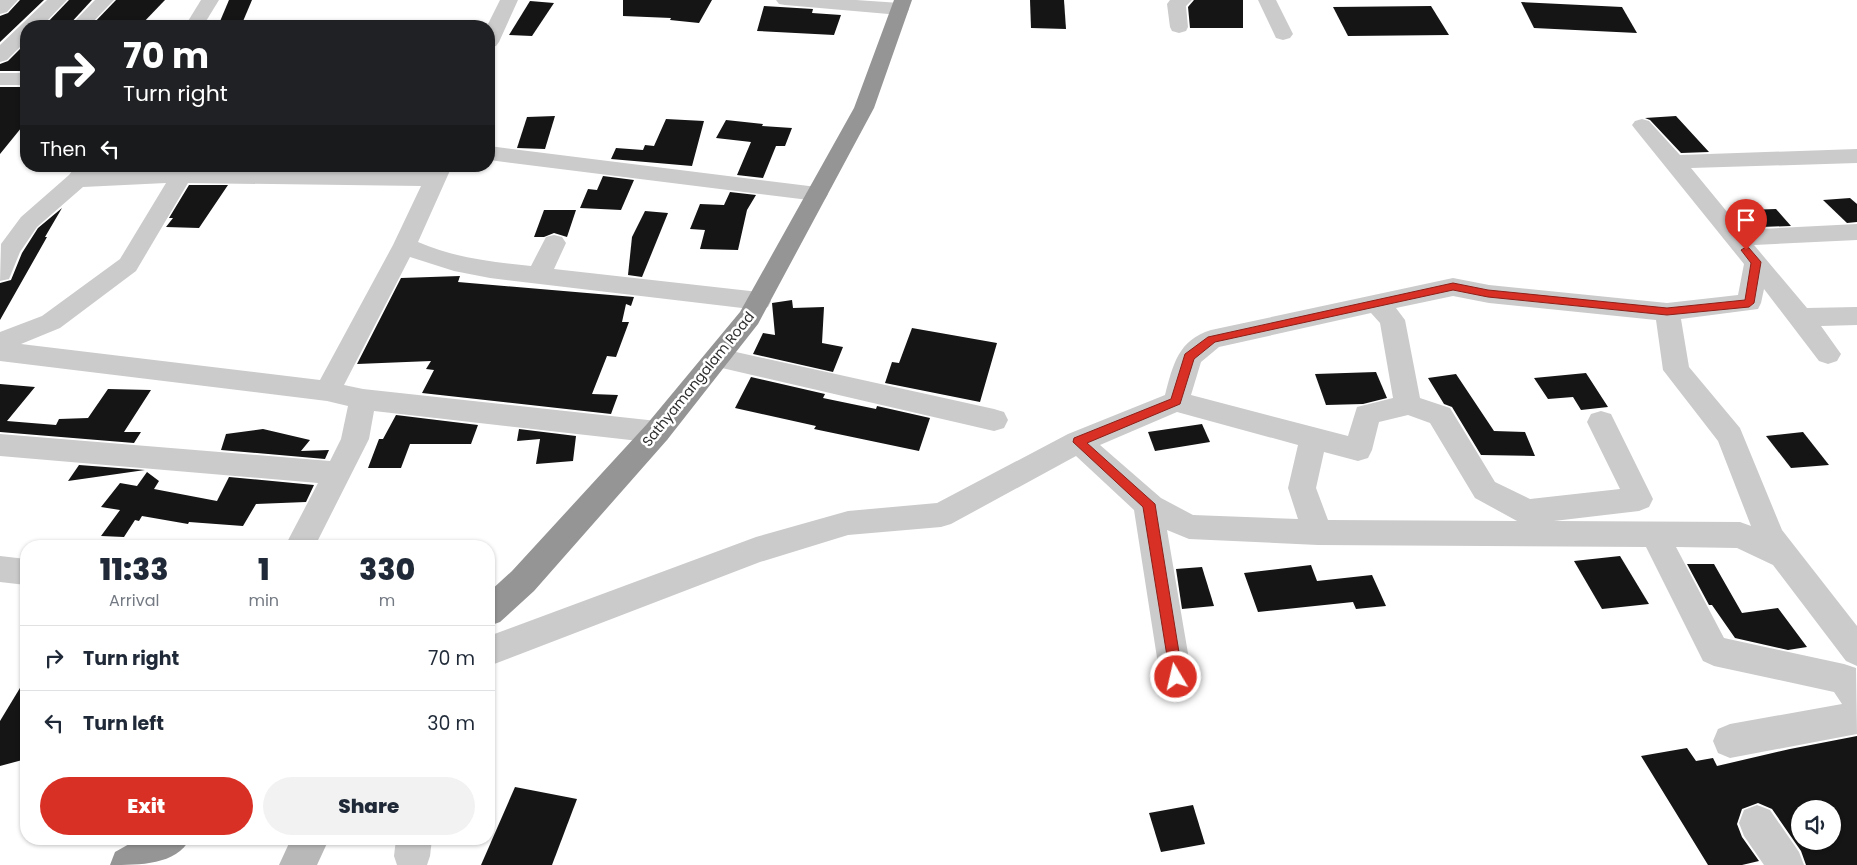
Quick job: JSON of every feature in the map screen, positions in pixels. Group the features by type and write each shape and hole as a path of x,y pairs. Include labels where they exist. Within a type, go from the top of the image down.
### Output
{"highway":[{"name":"Sathyamangalam Road","path":"495,607 523,581 657,432 749,318 864,108 901,5"},
{"path":"128,865 161,845"}],"street":[{"path":"0,8 9,0"},
{"path":"37,20 58,0"},
{"path":"85,20 105,0"},
{"path":"198,20 210,0"},
{"path":"495,27 509,0"},
{"path":"797,0 901,5"},
{"path":"1179,27 1176,4 1183,0"},
{"path":"1267,0 1284,34"},
{"path":"0,56 20,36"},
{"path":"0,79 20,80"},
{"path":"1642,125 1676,162 1735,238 1802,317 1828,354"},
{"path":"495,154 817,194"},
{"path":"1676,162 1857,156"},
{"path":"0,273 9,250 29,222 83,173 181,176 438,172 405,245 327,391"},
{"path":"0,342 51,322 128,265 181,176"},
{"path":"1735,238 1857,232"},
{"path":"539,276 554,243"},
{"path":"405,245 420,253 468,265 631,288 759,301"},
{"path":"1176,401 1189,357 1212,339 1453,287 1488,294 1667,312 1749,303 1756,262"},
{"path":"1376,304 1392,320 1408,405"},
{"path":"1667,312 1676,370 1730,436 1770,537 1857,652"},
{"path":"1802,317 1857,316"},
{"path":"0,351 327,391 363,400 657,432"},
{"path":"718,358 994,420"},
{"path":"303,540 355,439 363,400"},
{"path":"495,649 756,550 848,523 941,516 1078,442 1176,401 1358,450 1367,414 1408,405 1440,415 1485,490 1527,512 1639,499 1601,422"},
{"path":"1313,438 1302,488 1318,532"},
{"path":"1078,442 1148,504 1189,527 1318,532 1740,535 1783,555"},
{"path":"0,446 338,473"},
{"path":"1148,504 1176,677"},
{"path":"1654,534 1714,651 1844,679 1857,698"},
{"path":"0,569 20,571"},
{"path":"1730,741 1857,718"},
{"path":"1757,823 1786,865"},
{"path":"297,865 308,845"}],"building":[{"path":"20,0 44,0 23,20 20,20 20,23 0,42 0,16 8,13"},
{"path":"69,0 92,0 74,20 50,20"},
{"path":"116,0 165,0 146,20 97,20"},
{"path":"229,0 252,0 244,20 221,20"},
{"path":"623,0 712,0 699,23 670,20 671,18 623,16"},
{"path":"1030,0 1064,0 1066,29 1031,28"},
{"path":"1194,0 1243,0 1243,28 1190,28 1188,7"},
{"path":"530,1 554,3 532,36 509,35"},
{"path":"1521,2 1622,7 1637,33 1534,28"},
{"path":"764,6 813,9 812,13 841,15 834,35 757,31"},
{"path":"1431,6 1449,35 1348,36 1333,7"},
{"path":"20,49 20,71 0,71 0,64 8,61"},
{"path":"0,87 20,87 20,129 0,154"},
{"path":"555,116 545,149 517,148 527,117"},
{"path":"1676,116 1709,152 1681,153 1650,120 1645,118"},
{"path":"666,119 704,121 692,166 611,159 616,148 643,150 645,145 654,146"},
{"path":"726,120 763,124 762,126 792,128 785,146 776,146 763,178 737,175 751,142 716,138"},
{"path":"603,176 634,180 621,210 580,208 588,189 597,190"},
{"path":"189,185 228,185 199,228 166,227 173,218 169,218"},
{"path":"730,192 756,195 747,210 738,250 700,249 705,230 690,229 700,204 724,205"},
{"path":"1850,198 1857,204 1857,222 1847,223 1823,200"},
{"path":"62,208 0,320 0,283 11,280 22,253 38,228"},
{"path":"1776,209 1791,226 1761,227 1746,210"},
{"path":"544,210 576,210 567,237 554,233 544,237 534,237"},
{"path":"645,211 668,213 642,277 628,275 632,237"},
{"path":"460,276 458,282 634,297 631,306 626,304 622,322 629,322 616,357 607,356 592,394 618,395 611,414 422,393 434,370 426,369 431,361 357,364 401,278"},
{"path":"792,300 793,308 824,307 822,343 843,347 833,372 753,354 763,333 775,335 772,303"},
{"path":"912,328 997,343 980,402 885,383 892,362 899,363"},
{"path":"1376,372 1387,398 1363,404 1326,405 1315,374"},
{"path":"1586,373 1608,407 1581,410 1573,397 1548,399 1534,378"},
{"path":"1456,374 1494,431 1525,432 1535,456 1481,455 1452,407 1444,404 1428,378"},
{"path":"751,377 825,394 823,398 876,409 877,406 930,418 919,451 814,429 816,426 735,408"},
{"path":"0,384 35,387 7,421 56,425 59,419 88,418 108,389 151,390 124,432 141,432 134,443 0,432"},
{"path":"396,415 478,425 471,444 410,444 401,468 368,468 379,439 383,439"},
{"path":"1202,424 1210,442 1155,451 1148,432"},
{"path":"263,429 310,440 301,451 329,450 325,459 221,450 226,434"},
{"path":"519,429 576,436 573,461 536,464 540,439 517,441"},
{"path":"1803,432 1829,465 1791,468 1766,436"},
{"path":"79,465 145,470 68,481"},
{"path":"147,472 159,481 154,489 217,501 229,477 314,485 306,502 256,504 243,526 189,522 188,524 142,516 139,521 135,520 124,537 101,536 120,510 101,507 120,483 137,486"},
{"path":"1620,556 1649,604 1602,609 1574,561"},
{"path":"1687,564 1714,564 1742,613 1778,608 1807,647 1788,650 1735,638 1712,605 1709,605"},
{"path":"1311,565 1317,581 1372,575 1386,606 1356,609 1353,602 1258,612 1244,573"},
{"path":"1202,567 1214,606 1182,609 1176,569"},
{"path":"20,688 20,761 0,766 0,721"},
{"path":"1857,736 1857,865 1806,865 1800,850 1841,850 1841,800 1791,800 1791,837 1772,809 1758,803 1742,809 1737,824 1742,837 1759,861 1742,865 1708,865 1641,756 1687,748 1696,761 1713,758 1717,766"},
{"path":"515,787 577,799 552,865 481,865 490,845 495,845 495,833"},
{"path":"1193,805 1205,844 1161,852 1149,813"}],"route":[{"path":"1176,677 1148,504 1078,442 1176,401 1189,357 1212,339 1453,287 1488,294 1667,312 1749,303 1756,262 1746,250"}]}
